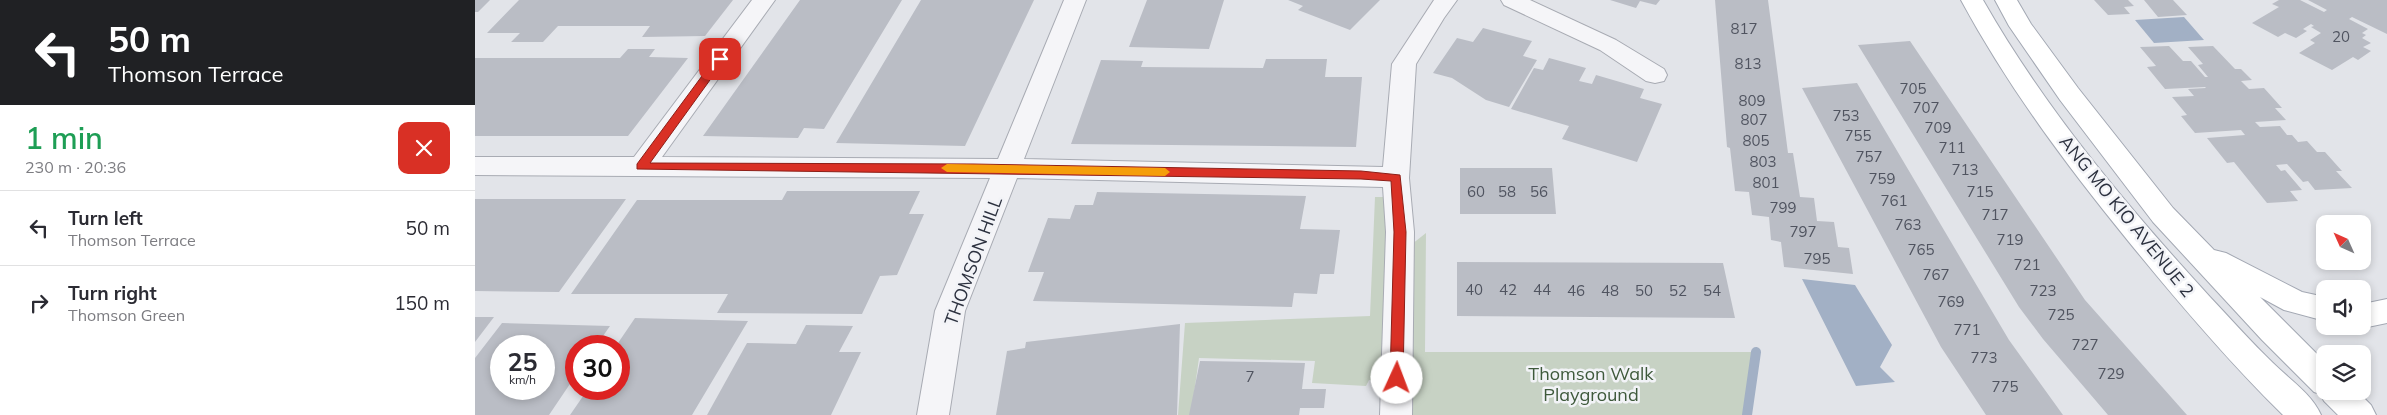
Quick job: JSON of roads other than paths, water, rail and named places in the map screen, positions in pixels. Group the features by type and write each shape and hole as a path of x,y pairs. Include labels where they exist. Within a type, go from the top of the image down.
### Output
{"main road":[{"name":"ANG MO KIO AVENUE 2","path":"1972,0 2022,84 2083,167 2213,320 2276,388 2305,415"},
{"name":"ANG MO KIO AVENUE 2","path":"2006,0 2021,26 2104,141 2163,215 2316,373"},
{"path":"2195,250 2295,302 2316,307"},
{"path":"2371,314 2387,311"},
{"path":"2344,400 2360,415"}],"street":[{"path":"641,166 764,0"},
{"name":"THOMSON HILL","path":"933,415 951,311 1075,0"},
{"path":"1396,415 1400,232 1396,178 1404,64 1434,15 1446,0"},
{"path":"1512,0 1609,45 1655,76"},
{"path":"475,166 1006,170 1361,175 1396,178"}],"water":[{"path":"2184,17 2204,40 2154,43 2135,20"},
{"path":"1802,279 1855,285 1892,345 1880,367 1895,382 1856,386"}],"waterway":[{"path":"1747,415 1756,352"}],"park label":[{"name":"Thomson Walk Playground","path":"1591,383"}]}
